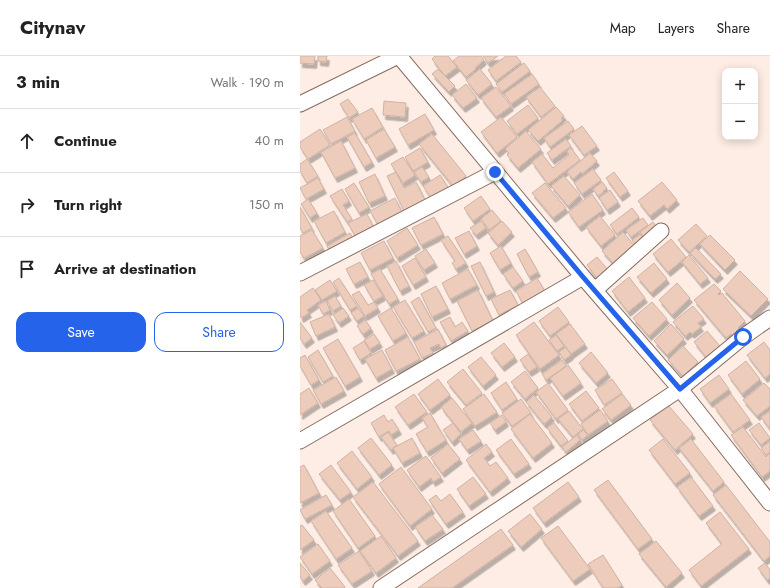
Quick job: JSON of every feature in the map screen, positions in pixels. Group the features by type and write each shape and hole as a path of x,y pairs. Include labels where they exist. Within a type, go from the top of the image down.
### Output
{"street":[{"path":"300,104 399,56 583,277 680,389 768,498"},
{"path":"300,273 495,172"},
{"path":"595,290 661,231"},
{"path":"300,441 583,277"},
{"path":"381,588 680,389 743,337 770,318"}],"building":[{"path":"300,56 315,56 314,64 300,63"},
{"path":"318,56 327,56 326,62 318,61"},
{"path":"435,56 448,56 457,67 445,76 432,59"},
{"path":"459,56 481,56 484,60 466,77 453,61"},
{"path":"483,56 498,56 488,63"},
{"path":"506,56 516,56 521,62 496,81 488,70"},
{"path":"524,63 530,71 502,92 496,84"},
{"path":"438,69 455,86 449,92 432,74"},
{"path":"480,69 492,84 478,95 466,80"},
{"path":"532,74 539,84 511,104 504,94"},
{"path":"466,84 477,98 463,108 452,95"},
{"path":"496,87 511,106 496,117 481,98"},
{"path":"540,87 555,106 541,117 526,97"},
{"path":"348,99 358,112 349,118 340,104"},
{"path":"384,101 406,103 405,117 383,115"},
{"path":"528,105 538,118 517,134 507,121"},
{"path":"556,107 564,116 561,118 563,120 538,141 528,130"},
{"path":"372,108 383,127 364,139 352,119"},
{"path":"425,114 434,130 408,145 399,129"},
{"path":"347,117 355,131 331,144 323,130"},
{"path":"501,117 517,137 497,153 481,132"},
{"path":"568,121 574,129 550,147 544,138"},
{"path":"582,126 597,146 584,155 569,135"},
{"path":"320,129 330,145 308,159 300,147 300,142"},
{"path":"384,129 395,147 376,158 366,140"},
{"path":"526,131 541,149 518,168 507,155 509,153 505,149"},
{"path":"355,133 372,162 364,167 347,137"},
{"path":"432,134 466,176 453,186 419,144"},
{"path":"566,139 571,146 552,160 547,153"},
{"path":"341,141 355,168 335,178 321,152"},
{"path":"420,148 428,162 413,171 405,157"},
{"path":"571,148 580,160 548,184 532,162 542,154 553,168 569,155 567,151"},
{"path":"590,153 597,161 582,174 581,172 573,179 567,172"},
{"path":"403,157 415,175 403,183 391,164"},
{"path":"307,159 318,176 307,183 300,171 300,164"},
{"path":"422,167 429,177 421,182 414,172"},
{"path":"593,169 601,180 582,194 574,183"},
{"path":"396,172 404,188 416,182 425,200 404,211 387,176"},
{"path":"614,172 628,191 620,197 606,178"},
{"path":"375,174 385,196 369,203 359,182"},
{"path":"440,175 448,187 431,198 423,186"},
{"path":"564,176 580,195 568,206 551,186"},
{"path":"318,178 324,189 306,199 300,188"},
{"path":"602,182 607,188 598,196 593,189"},
{"path":"662,182 677,200 667,209 664,205 650,216 638,201"},
{"path":"354,183 369,207 359,213 345,189"},
{"path":"545,183 566,208 553,218 532,193"},
{"path":"342,189 349,201 343,205 352,219 347,222 330,196"},
{"path":"610,190 618,202 607,210 599,198"},
{"path":"592,194 603,210 579,227 568,212"},
{"path":"481,196 490,209 473,221 464,208"},
{"path":"395,198 402,212 378,225 370,211"},
{"path":"308,199 317,213 310,218 301,204"},
{"path":"300,207 312,228 303,233 300,228"},
{"path":"632,208 639,217 617,234 610,225"},
{"path":"492,210 501,221 489,230 481,219"},
{"path":"334,211 345,232 326,243 314,221"},
{"path":"367,214 373,226 355,236 348,223"},
{"path":"600,216 615,235 601,246 586,227"},
{"path":"434,217 443,234 421,245 412,228"},
{"path":"643,218 648,225 631,237 626,230"},
{"path":"481,221 486,228 476,235 470,228"},
{"path":"502,221 512,232 498,245 488,233"},
{"path":"653,222 658,229 645,239 640,232"},
{"path":"696,224 707,236 689,252 678,240"},
{"path":"407,228 418,245 397,258 387,241"},
{"path":"312,230 323,248 304,258 300,252 300,236"},
{"path":"469,231 477,246 464,254 455,238"},
{"path":"623,232 635,246 614,264 602,251"},
{"path":"350,233 355,241 331,254 327,246"},
{"path":"640,234 644,240 636,245 632,240"},
{"path":"710,235 735,260 725,270 700,244"},
{"path":"448,236 466,263 456,269 452,263 455,261 441,240"},
{"path":"671,239 686,257 668,272 653,254"},
{"path":"384,241 393,258 370,270 361,253"},
{"path":"501,246 511,263 500,270 490,253"},
{"path":"696,248 721,274 715,279 690,253"},
{"path":"426,249 435,263 424,270 415,256"},
{"path":"525,249 538,272 529,277 517,254"},
{"path":"689,255 708,278 700,284 682,262"},
{"path":"597,257 608,270 597,278 587,265"},
{"path":"415,258 426,277 413,285 402,266"},
{"path":"396,261 409,286 400,291 387,266"},
{"path":"360,262 368,277 354,284 346,269"},
{"path":"480,262 494,292 486,296 471,266"},
{"path":"654,263 667,279 651,293 637,277"},
{"path":"513,267 523,281 513,288 503,274"},
{"path":"380,269 398,299 389,304 371,274"},
{"path":"468,269 477,285 450,299 442,283"},
{"path":"740,271 768,299 751,316 723,289"},
{"path":"629,277 645,298 628,312 612,291"},
{"path":"339,278 357,306 350,310 333,282"},
{"path":"537,278 545,291 523,304 516,291"},
{"path":"330,280 337,291 322,300 315,290"},
{"path":"373,280 383,296 374,301 364,285"},
{"path":"677,283 690,298 672,315 659,300"},
{"path":"714,284 721,291 718,294 719,295 722,293 745,321 738,328 739,329 726,338 694,300"},
{"path":"436,286 448,309 432,317 421,294"},
{"path":"313,288 321,300 307,310 309,313 301,318 300,297"},
{"path":"478,290 493,321 472,331 457,301"},
{"path":"510,290 518,305 499,315 491,299"},
{"path":"359,291 368,305 374,302 378,308 365,316 352,295"},
{"path":"335,296 341,306 333,311 327,301"},
{"path":"419,297 436,328 428,332 411,302"},
{"path":"405,300 424,331 412,338 393,307"},
{"path":"326,301 330,310 323,314 318,305"},
{"path":"652,302 667,319 649,336 633,318"},
{"path":"693,306 704,319 698,323 701,327 692,334 690,332 685,336 673,322"},
{"path":"558,307 569,322 550,336 539,321"},
{"path":"343,308 349,316 339,323 333,315"},
{"path":"358,308 364,316 357,321 351,313"},
{"path":"391,308 406,333 393,341 378,316"},
{"path":"329,314 335,327 316,336 310,322"},
{"path":"450,317 455,327 462,322 468,331 451,341 440,322"},
{"path":"365,320 371,328 363,334 357,326"},
{"path":"300,322 312,338 304,344 300,338"},
{"path":"534,322 559,355 540,369 516,335"},
{"path":"570,324 585,344 571,354 556,334"},
{"path":"671,324 684,339 667,355 654,341"},
{"path":"438,329 446,345 441,348 439,344 430,348 433,353 422,358 414,342"},
{"path":"707,331 720,346 706,357 694,342"},
{"path":"374,334 380,343 370,349 364,340"},
{"path":"556,335 564,346 557,351 549,340"},
{"path":"408,337 420,359 396,371 385,350"},
{"path":"338,339 360,377 345,386 323,348"},
{"path":"364,341 371,353 360,360 353,348"},
{"path":"764,342 770,350 770,374 765,378 747,355"},
{"path":"504,343 515,357 502,367 491,353"},
{"path":"683,346 698,362 683,376 668,360"},
{"path":"566,347 571,355 564,360 559,352"},
{"path":"318,350 333,376 323,382 308,357"},
{"path":"382,350 392,369 376,378 365,359"},
{"path":"591,352 608,373 596,383 579,363"},
{"path":"528,354 537,367 529,372 520,360"},
{"path":"305,355 319,380 311,385 300,366 300,358"},
{"path":"481,357 496,375 483,386 468,367"},
{"path":"562,360 566,366 546,380 542,374"},
{"path":"746,361 760,379 742,394 728,375"},
{"path":"568,365 581,383 563,396 550,378"},
{"path":"463,369 482,393 466,405 447,382"},
{"path":"525,371 538,388 525,399 511,382"},
{"path":"719,375 729,389 710,403 700,389"},
{"path":"336,377 344,391 321,404 313,390"},
{"path":"438,379 450,395 430,410 418,394"},
{"path":"612,379 622,393 604,405 595,390"},
{"path":"506,382 517,399 502,410 491,393"},
{"path":"548,383 568,410 556,419 536,392"},
{"path":"764,383 770,389 770,406 757,416 743,400"},
{"path":"309,388 318,403 300,415 300,394"},
{"path":"586,391 599,408 582,421 569,404"},
{"path":"414,394 427,412 408,425 395,407"},
{"path":"484,394 497,412 475,426 463,409"},
{"path":"622,394 631,405 611,420 602,409"},
{"path":"731,394 750,420 733,432 714,406"},
{"path":"534,395 552,417 544,424 526,402"},
{"path":"452,398 472,423 461,432 441,407"},
{"path":"521,399 531,413 512,426 502,413"},
{"path":"668,405 693,434 675,450 650,420"},
{"path":"600,410 608,421 588,435 581,424"},
{"path":"569,411 583,429 573,437 558,419"},
{"path":"770,411 770,429 761,417"},
{"path":"430,413 446,440 427,452 416,434 428,427 422,418"},
{"path":"530,414 552,443 533,458 511,429"},
{"path":"384,415 388,422 392,419 399,430 391,435 389,431 379,437 371,423"},
{"path":"502,415 506,422 495,430 490,423"},
{"path":"453,423 461,434 452,442 443,430"},
{"path":"554,423 568,441 561,446 547,428"},
{"path":"759,423 770,438 761,445 749,430"},
{"path":"743,427 766,457 770,453 770,471 762,477 731,435"},
{"path":"473,430 481,441 467,450 459,439"},
{"path":"583,430 588,435 582,440 578,434"},
{"path":"388,432 397,445 391,450 381,437"},
{"path":"577,435 580,440 566,452 562,447"},
{"path":"371,438 392,465 379,475 358,448"},
{"path":"412,438 420,453 402,463 393,448"},
{"path":"511,439 529,464 514,474 496,450"},
{"path":"663,439 690,473 675,484 649,450"},
{"path":"691,439 724,482 713,491 679,448"},
{"path":"770,441 770,452 766,455 761,448"},
{"path":"448,444 460,459 442,473 431,458"},
{"path":"486,444 492,452 484,458 490,466 496,462 508,478 490,492 466,460"},
{"path":"352,451 372,477 357,489 337,463"},
{"path":"426,456 441,477 433,482 431,478 419,487 407,470"},
{"path":"304,465 319,493 300,503 300,467"},
{"path":"331,465 351,492 340,500 319,474"},
{"path":"401,467 432,509 410,526 379,484"},
{"path":"473,477 486,494 469,506 457,489"},
{"path":"691,477 713,506 699,516 677,487"},
{"path":"608,480 652,539 638,549 594,490"},
{"path":"373,482 418,541 398,556 353,497"},
{"path":"568,482 579,497 544,523 533,508"},
{"path":"726,485 770,542 770,556 764,561 713,495"},
{"path":"450,494 463,512 446,524 429,500 436,495 441,501"},
{"path":"326,495 332,505 305,519 300,510"},
{"path":"349,499 375,536 358,548 333,511"},
{"path":"326,511 352,548 336,559 311,521"},
{"path":"720,512 749,549 701,586 689,570 722,544 706,523"},
{"path":"530,514 542,529 521,547 508,531"},
{"path":"432,515 443,529 425,541 415,527"},
{"path":"302,525 314,540 300,550 300,526"},
{"path":"558,526 590,569 573,581 541,538"},
{"path":"501,529 513,545 452,588 418,588"},
{"path":"381,536 396,558 376,573 360,551"},
{"path":"656,541 682,573 666,587 639,554"},
{"path":"318,544 330,561 312,574 300,557"},
{"path":"359,551 372,571 352,584 338,565"},
{"path":"603,555 622,585 618,588 603,588 588,564"},
{"path":"300,563 310,575 303,581 300,577"},
{"path":"765,563 770,570 770,578 767,580 758,568"},
{"path":"330,568 345,587 344,588 322,588 315,580"}],"route":[{"path":"495,172 680,389 743,337"}]}
